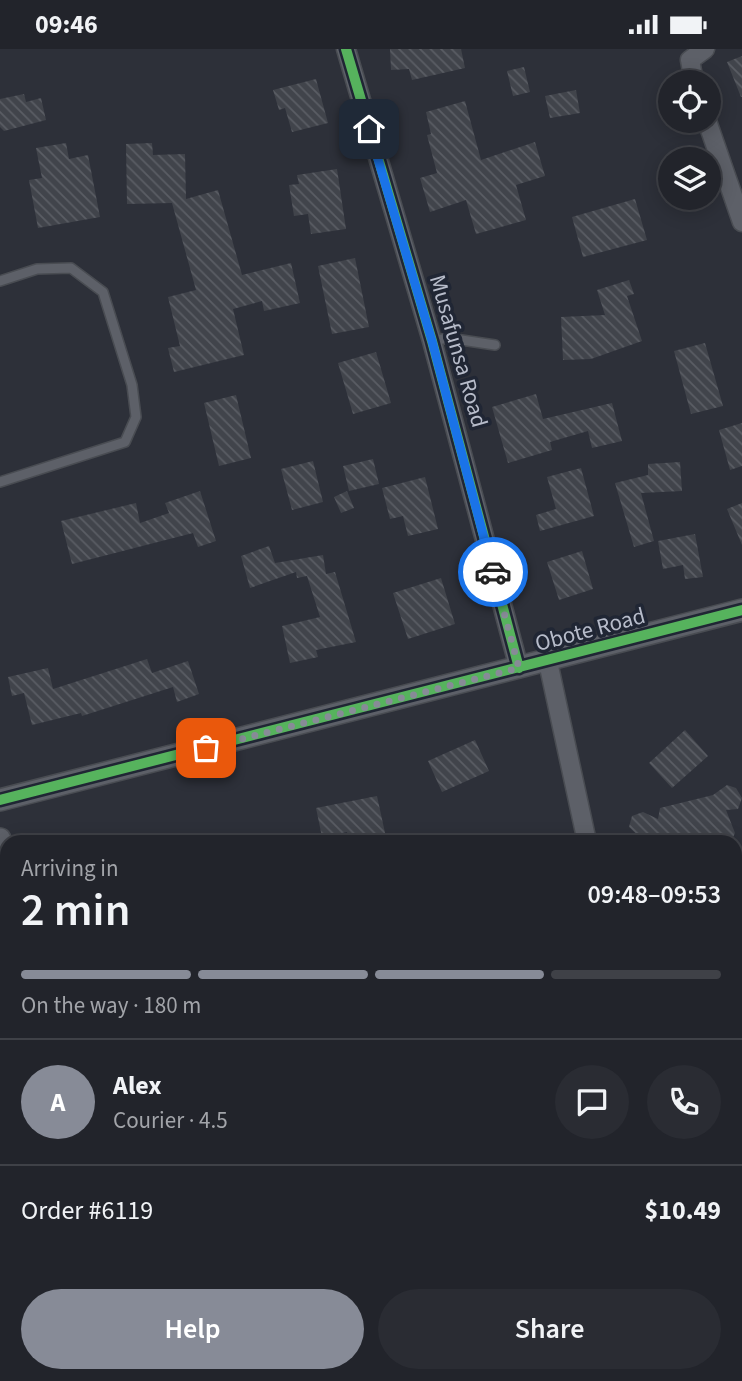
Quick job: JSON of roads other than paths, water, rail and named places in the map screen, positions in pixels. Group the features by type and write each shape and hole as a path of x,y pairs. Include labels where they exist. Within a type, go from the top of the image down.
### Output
{"street":[{"name":"Musafunsa Road","path":"346,49 432,341 519,668"},
{"path":"692,70 690,59 697,51 705,49"},
{"path":"711,133 742,222"},
{"name":"Obote Road","path":"0,800 548,662 742,610"},
{"path":"548,662 585,835"}],"lane":[{"path":"0,281 37,269 71,268 103,292 132,385 136,417 125,442 0,482"},
{"path":"432,341 448,338 495,345"}]}
